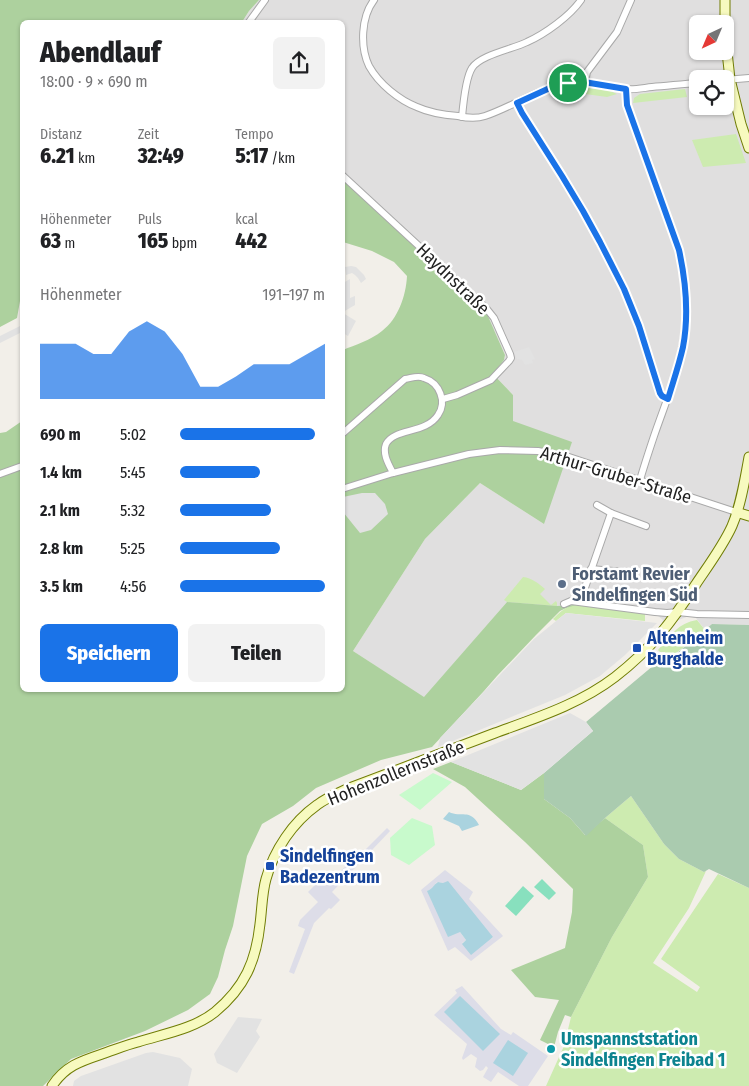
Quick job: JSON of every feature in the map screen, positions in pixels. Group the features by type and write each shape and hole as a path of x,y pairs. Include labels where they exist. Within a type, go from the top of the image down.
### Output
{"street":[{"path":"250,20 265,0"},
{"path":"374,0 368,11 364,34 364,51 370,67 379,79 398,96 416,107 438,113 480,118 552,87 568,83 584,82 633,90 689,84"},
{"path":"462,117 470,72 476,63 528,42 572,11 581,0"},
{"path":"584,82 587,72 617,32 631,0"},
{"path":"725,0 725,15"},
{"path":"734,79 749,78"},
{"path":"626,89 627,105 675,236 686,290 685,335 681,355 640,480"},
{"path":"734,102 749,148"},
{"path":"517,103 571,190 624,289 639,326 660,393 668,399"},
{"name":"Haydnstraße","path":"345,178 486,308 494,318 510,354 511,358 509,361 491,380 443,399"},
{"path":"345,431 405,379 419,376 429,380 439,390 443,399 443,406 440,413 431,423 394,436 386,445 386,457 393,473"},
{"name":"Arthur-Gruber-Straße","path":"345,488 393,473 469,454 500,450 538,451 569,457 749,516"},
{"name":"Hohenzollernstraße","path":"52,1086 61,1074 72,1066 137,1042 191,1025 213,1013 228,1000 242,983 254,956 270,866 280,846 293,827 312,808 347,789 570,704 614,677 632,663 657,638 678,612 731,527 749,456"},
{"path":"0,474 20,467"},
{"path":"597,505 646,526"},
{"path":"580,602 611,512"},
{"path":"591,569 624,572"},
{"path":"564,604 571,601 655,612 749,615"}],"shaded area":[{"path":"259,0 749,0 749,625 712,624 705,630 696,618 689,616 676,621 674,626 662,623 663,620 657,615 576,605 557,607 507,602 424,698 353,651 425,539 480,483 544,524 513,421 513,395 493,374 504,360 505,355 494,330 345,181 345,20 243,20"},
{"path":"345,267 356,267 366,279 361,283 352,273 346,275"},
{"path":"350,279 350,298 355,296 355,305 345,311 345,282"},
{"path":"345,314 356,321 348,336 345,334"},
{"path":"20,326 20,333 0,343 0,336"},
{"path":"529,347 535,359 532,360 533,363 525,365 522,360 517,359 514,352"},
{"path":"362,493 375,493 385,504 388,514 371,530 360,533 345,514 345,497"},
{"path":"566,613 657,623 625,655 600,676 565,695 438,747 440,738 534,639"},
{"path":"570,713 586,722 593,731 521,790 451,762"},
{"path":"387,828 390,831 332,892 340,900 314,923 294,974 289,972 305,929 298,926 300,920 318,902 308,892 322,878 329,884 356,855 358,857"},
{"path":"445,870 473,892 469,899 503,936 471,961 455,947 448,951 421,890","holes":["436,883 443,883 493,938 462,943 466,940 428,891"]},
{"path":"462,986 501,1029 511,1035 513,1032 548,1056 528,1086 519,1086 498,1072 491,1082 483,1077 488,1068 486,1066 480,1071 475,1067 477,1058 471,1054 463,1060 467,1044 434,1015 457,993 455,990"},
{"path":"238,1017 262,1019 256,1031 260,1037 237,1073 217,1063 214,1054"},
{"path":"153,1052 180,1058 192,1069 188,1086 73,1086 74,1081 81,1076"}],"green space":[{"path":"0,0 259,0 243,20 20,20 20,301 17,318 0,327"},
{"path":"582,87 610,91 617,94 607,97 578,93"},
{"path":"685,89 687,97 633,103 634,98 640,94"},
{"path":"736,134 746,163 703,167 692,140"},
{"path":"345,181 487,314 505,355 504,360 493,374 513,395 513,421 572,442 544,524 480,483 425,539 353,651 424,697 507,602 557,606 576,605 560,611 432,747 381,760 316,788 293,806 262,824 247,856 233,926 218,977 210,994 188,1010 145,1031 71,1059 43,1086 0,1086 0,433 6,432 20,422 20,692 345,692 345,349 373,337 388,326 397,314 405,291 407,276 394,262 372,251 345,243"},
{"path":"523,577 532,580 545,589 540,594 551,605 556,601 557,606 507,602 504,600"},
{"path":"576,605 645,614 645,621 566,613 556,621 553,619 566,608"},
{"path":"697,620 705,630 665,662 665,652 658,650 679,627"},
{"path":"712,624 749,625 749,888 709,869 704,872 679,859 664,844 631,796 586,836 570,818 544,799 544,773 593,731 586,722 660,660 664,664"},
{"path":"451,762 521,790 544,773 544,799 570,818 585,835 605,818 643,845 648,877 612,937 571,1017 565,1015 554,1047 540,1040 559,1000 535,997 511,970 565,948 572,912 573,889 465,787 433,769"},
{"path":"433,773 452,782 420,810 399,795"},
{"path":"631,796 664,844 679,859 704,872 706,871 689,908 653,963 697,992 700,987 661,959 718,874 749,888 749,1086 546,1086 564,1046 571,1017 612,937 648,877 643,845 605,818"},
{"path":"412,818 432,826 435,845 409,865 391,855 390,838"},
{"path":"542,879 556,893 549,900 534,887"},
{"path":"523,886 534,896 516,916 505,906"}],"water":[{"path":"449,812 469,815 479,825 462,831 459,826 443,819"},
{"path":"448,881 493,937 471,955 462,944 466,940 460,932 448,937 427,891 438,882"},
{"path":"460,996 500,1034 483,1051 444,1012"},
{"path":"508,1040 528,1053 513,1076 493,1063"}],"place":[{"name":"Forstamt Revier Sindelfingen Süd","path":"562,584"},
{"name":"Altenheim Burghalde","path":"637,648"},
{"name":"Sindelfingen Badezentrum","path":"270,866"},
{"name":"Umspannststation Sindelfingen Freibad 1","path":"551,1049"}],"route":[{"path":"568,83 594,83 626,89 627,105 675,236 686,290 686,317 683,347 668,399 660,393 639,326 624,289 583,211 517,103 552,87 568,83"}]}
